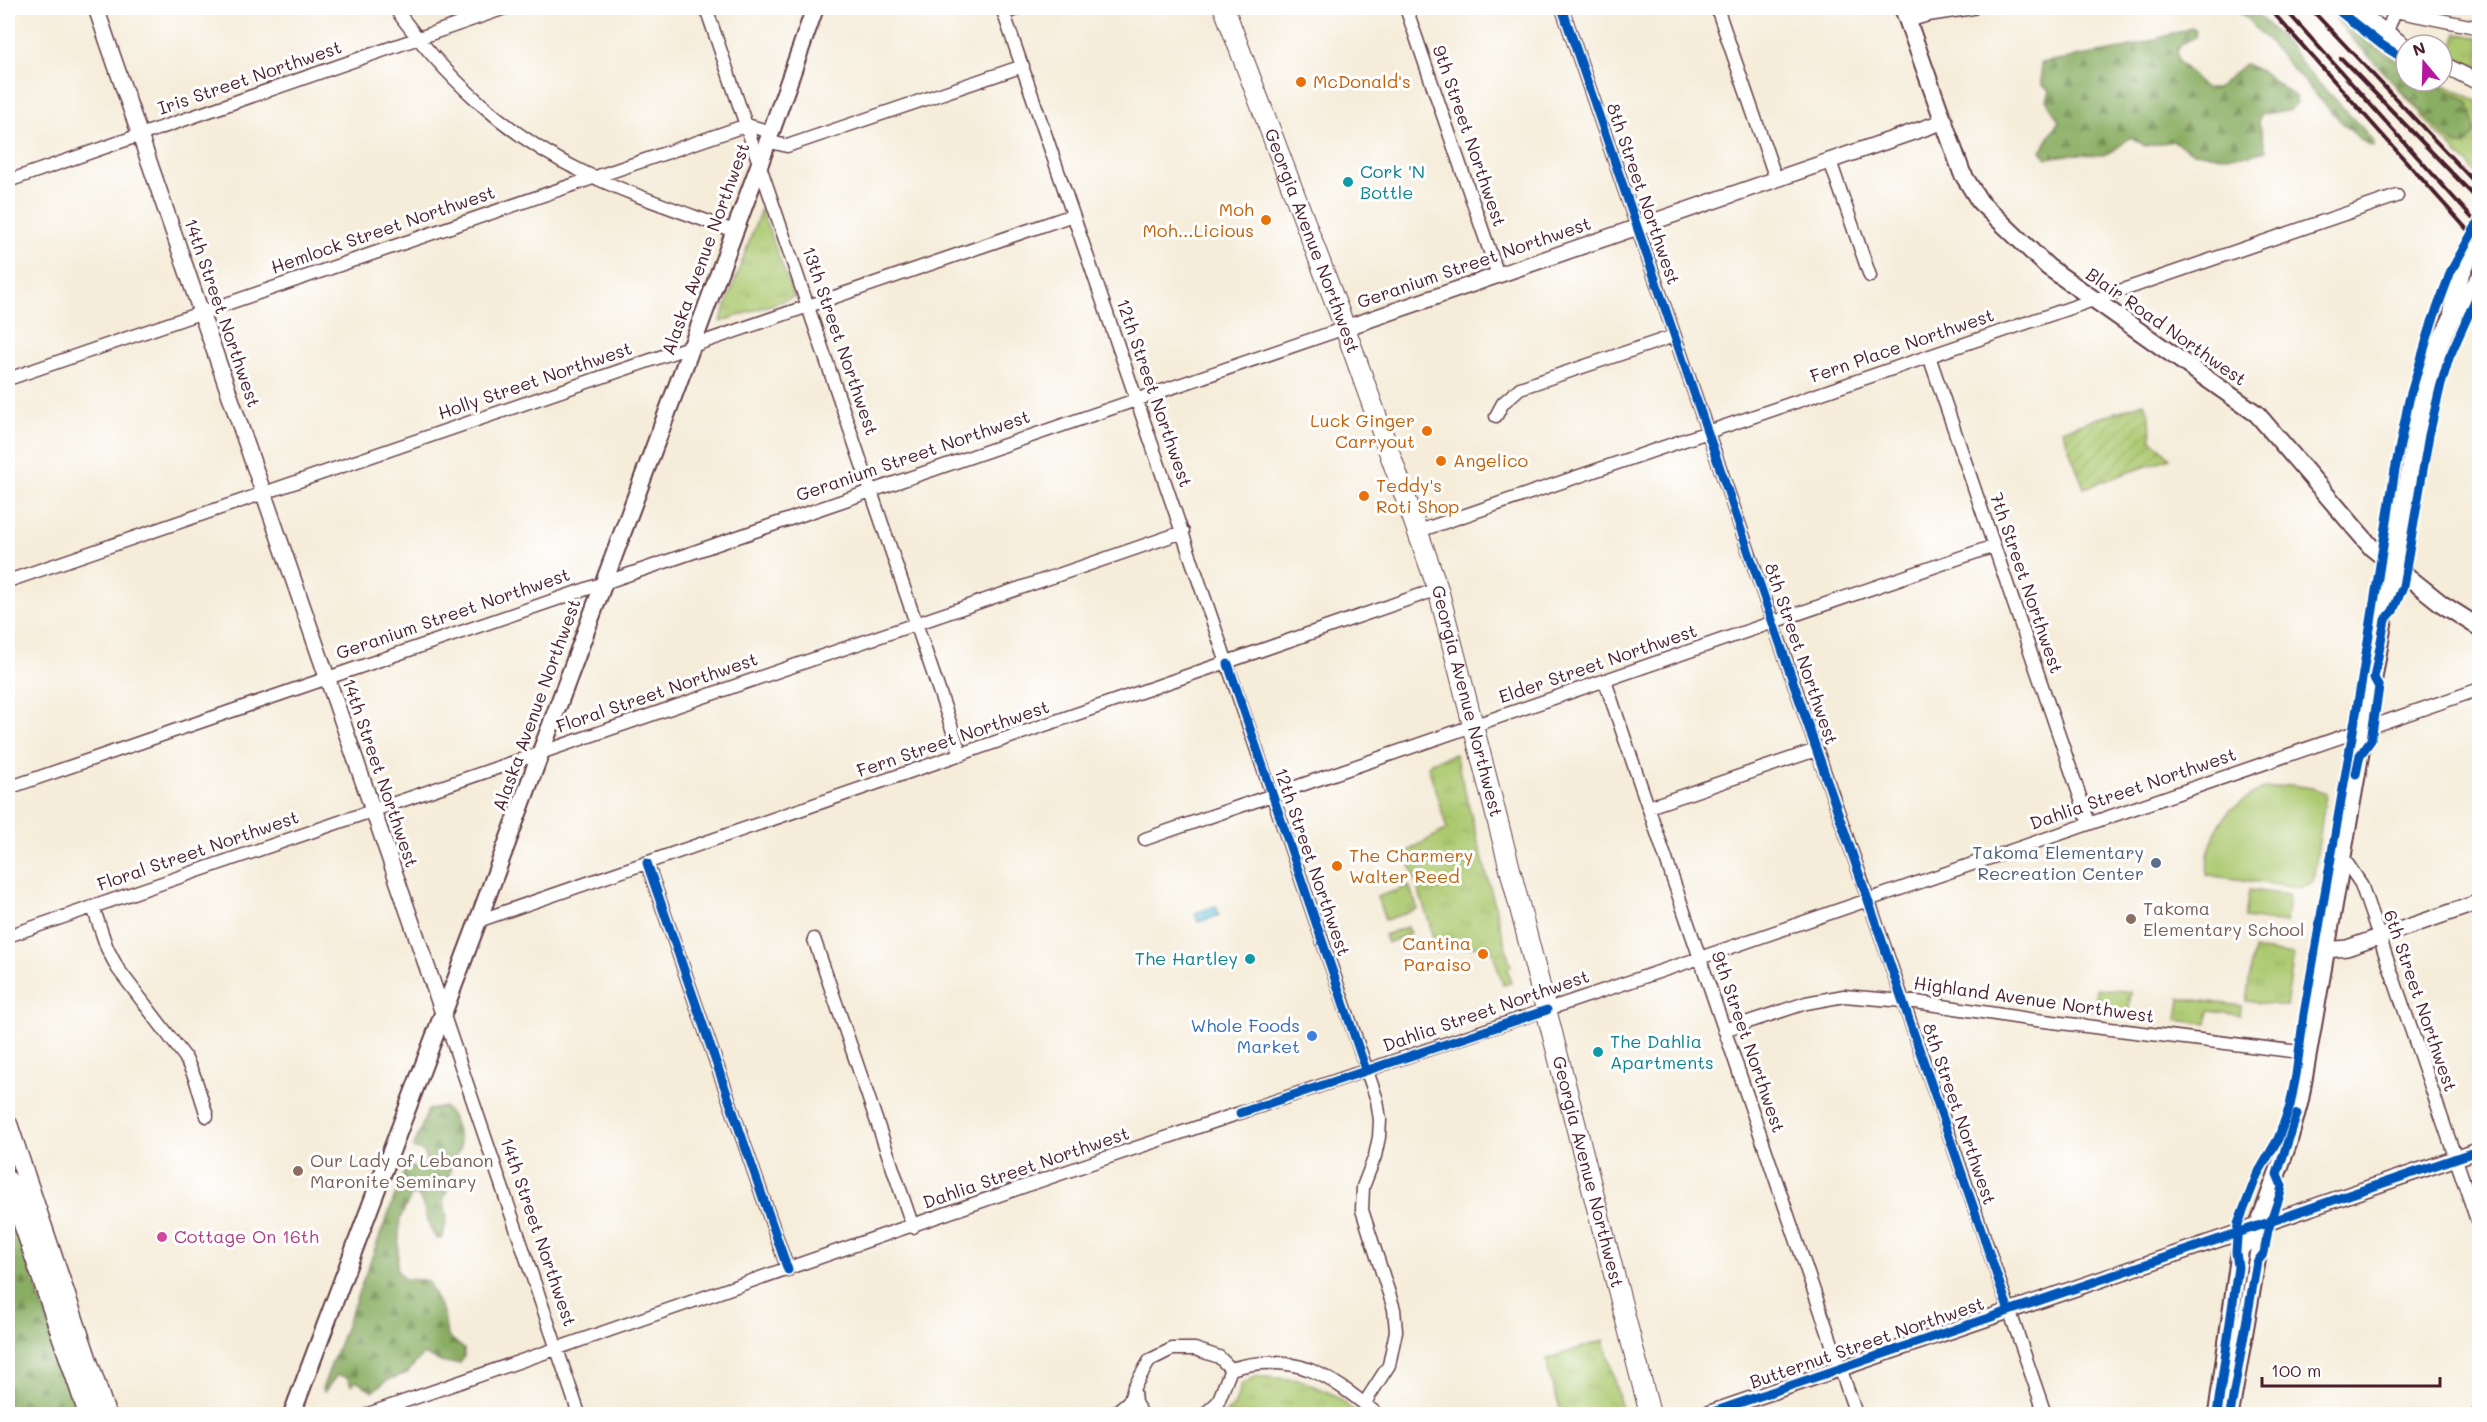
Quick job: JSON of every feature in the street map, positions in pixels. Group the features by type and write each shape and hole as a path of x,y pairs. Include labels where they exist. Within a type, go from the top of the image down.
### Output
{"highway":[{"name":"Georgia Avenue Northwest","path":"1224,8 1345,328 1438,589 1650,1414"}],"main road":[{"name":"Alaska Avenue Northwest","path":"292,1414 760,163 815,8"},
{"name":"Blair Road Northwest","path":"1906,14 1965,179 1976,197 2040,260 2257,414 2372,548 2448,609 2480,628"},
{"path":"2217,1414 2240,1250 2258,1226 2292,1130 2308,1053 2409,479 2429,381 2451,318 2457,284 2480,234"},
{"path":"2451,318 2480,277"},
{"path":"8,1124 106,1414"},
{"path":"8,1180 88,1414"},
{"path":"2230,1414 2259,1248 2258,1226"}],"street":[{"name":"14th Street Northwest","path":"96,8 579,1414"},
{"path":"395,8 417,38 465,89 500,119 545,152 593,177 734,231"},
{"name":"Iris Street Northwest","path":"8,182 505,8"},
{"name":"13th Street Northwest","path":"706,8 961,755"},
{"path":"1003,10 1018,8"},
{"name":"9th Street Northwest","path":"1406,8 1498,275"},
{"name":"8th Street Northwest","path":"1562,8 2044,1414"},
{"path":"1717,8 1776,180"},
{"path":"1906,14 1928,15 1972,8"},
{"path":"2353,8 2394,39"},
{"path":"2386,34 2396,9 2480,28"},
{"name":"12th Street Northwest","path":"1003,10 1377,1100 1380,1129 1375,1155 1363,1187 1362,1210 1394,1309 1396,1330 1389,1365 1364,1404"},
{"path":"747,125 787,146 1023,66"},
{"path":"2454,70 2480,83"},
{"name":"Geranium Street Northwest","path":"8,788 1945,121"},
{"name":"Hemlock Street Northwest","path":"8,379 747,125"},
{"path":"1830,161 1870,276"},
{"name":"Fern Place Northwest","path":"1419,531 2397,196"},
{"name":"Holly Street Northwest","path":"8,581 1073,215"},
{"path":"1496,416 1503,402 1520,388 1674,336"},
{"name":"7th Street Northwest","path":"1929,356 2090,823"},
{"name":"Floral Street Northwest","path":"8,936 1183,532"},
{"name":"Elder Street Northwest","path":"1145,839 1994,546"},
{"name":"Fern Street Northwest","path":"478,921 1228,664 1438,589"},
{"name":"9th Street Northwest","path":"1605,681 1856,1414"},
{"name":"Dahlia Street Northwest","path":"368,1414 913,1227 1100,1160 1700,958 2480,688"},
{"path":"1648,807 1816,750"},
{"name":"6th Street Northwest","path":"2342,856 2361,884 2480,1230"},
{"path":"647,863 788,1270"},
{"path":"2326,950 2348,948 2480,902"},
{"path":"93,907 113,961 185,1057 195,1078 207,1116"},
{"path":"814,939 913,1227"},
{"name":"Highland Avenue Northwest","path":"1725,1030 1806,1003 1832,997 1902,1001 2308,1053"},
{"name":"Butternut Street Northwest","path":"1707,1414 2480,1150"},
{"path":"1114,1414 1130,1400 1134,1387 1150,1360 1172,1349 1195,1349 1219,1357 1231,1369"},
{"path":"1231,1369 1276,1362 1304,1367 1329,1377 1377,1414"},
{"path":"1205,1414 1218,1402 1231,1369"},
{"path":"1134,1387 1135,1403 1142,1414"},
{"path":"1122,1414 1137,1414"}],"green space":[{"path":"2236,8 2251,8 2290,47 2307,71 2374,142 2374,147 2362,141 2346,127"},
{"path":"2337,17 2372,46 2394,60 2394,83 2342,28 2335,19"},
{"path":"2340,20 2394,57 2394,83"},
{"path":"2191,28 2196,30 2195,37 2180,45 2176,51 2179,62 2206,89 2216,89 2245,64 2261,71 2295,97 2297,103 2288,111 2260,114 2259,122 2266,150 2251,155 2222,156 2193,152 2173,141 2145,146 2131,137 2103,155 2074,154 2047,158 2041,151 2059,121 2047,101 2050,90 2042,85 2041,63 2127,48"},
{"path":"2457,33 2479,38 2479,68 2454,56 2454,42"},
{"path":"2454,90 2479,102 2479,176 2436,132 2403,93 2454,93"},
{"path":"2404,93 2452,93 2469,102 2475,133 2466,145 2456,145"},
{"path":"761,209 794,297 720,322"},
{"path":"2144,403 2150,416 2151,439 2170,458 2084,488 2062,430"},
{"path":"1455,754 1511,967 1507,968 1511,983 1503,985 1490,944 1436,952 1429,922 1406,852 1447,829 1428,766 1431,762"},
{"path":"2291,785 2326,793 2313,882 2302,888 2207,875 2208,855 2216,830 2230,810 2260,790"},
{"path":"1409,886 1418,909 1385,920 1377,897"},
{"path":"2249,890 2289,895 2286,923 2245,918"},
{"path":"1407,927 1410,934 1387,943 1384,935"},
{"path":"2254,949 2294,955 2286,1006 2246,1001"},
{"path":"2097,988 2131,992 2128,1015 2094,1010"},
{"path":"2180,998 2241,1006 2240,1015 2209,1011 2207,1024 2177,1020"},
{"path":"444,1107 452,1116 460,1140 460,1149 451,1164 443,1201 447,1215 443,1238 437,1239 433,1234 424,1206 418,1196 412,1194 400,1219 397,1270 404,1279 428,1282 443,1312 447,1335 464,1349 464,1357 460,1363 443,1363 423,1354 407,1373 387,1380 373,1391 356,1381 351,1385 347,1377 337,1375 324,1392 322,1389 407,1164 418,1170 424,1168 426,1162 424,1152 413,1148 428,1110"},
{"path":"8,1204 79,1414 8,1414"},
{"path":"1604,1340 1623,1414 1562,1414 1549,1375 1547,1359"},
{"path":"1256,1376 1301,1380 1334,1395 1357,1414 1225,1414 1234,1406 1242,1384"}],"water":[{"path":"1216,906 1219,915 1198,922 1195,913"}],"railway":[{"path":"2269,8 2480,244"},
{"path":"2284,8 2480,227"},
{"path":"2310,8 2480,188"},
{"path":"2341,58 2480,202"}],"cycle path":[{"path":"1562,8 2009,1311"},
{"path":"2335,8 2394,52"},
{"path":"2217,1414 2238,1267 2236,1252 2238,1224 2257,1175 2278,1139 2290,1106 2395,470 2409,400 2432,322 2451,271 2480,219"},
{"path":"2356,774 2360,755 2371,740 2379,687 2374,678 2385,620 2393,611 2403,586 2429,435 2440,388 2449,358 2480,289"},
{"path":"1228,664 1366,1070"},
{"path":"647,863 788,1270"},
{"path":"1240,1113 1547,1010"},
{"path":"2230,1414 2257,1262 2264,1253 2268,1230 2280,1195 2282,1186 2277,1174 2297,1114"},
{"path":"1707,1414 2480,1150"}],"place":[{"name":"McDonald's","path":"1301,82"},
{"name":"Cork 'N Bottle","path":"1348,182"},
{"name":"Moh Moh...Licious","path":"1266,220"},
{"name":"Luck Ginger Carryout","path":"1427,431"},
{"name":"Angelico","path":"1441,461"},
{"name":"Teddy's Roti Shop","path":"1364,496"},
{"name":"Takoma Elementary Recreation Center","path":"2156,863"},
{"name":"The Charmery Walter Reed","path":"1337,866"},
{"name":"Takoma Elementary School","path":"2131,919"},
{"name":"Cantina Paraiso","path":"1483,954"},
{"name":"The Hartley","path":"1250,959"},
{"name":"Whole Foods Market","path":"1312,1036"},
{"name":"The Dahlia Apartments","path":"1598,1052"},
{"name":"Our Lady of Lebanon Maronite Seminary","path":"298,1171"},
{"name":"Cottage On 16th","path":"162,1237"}]}
